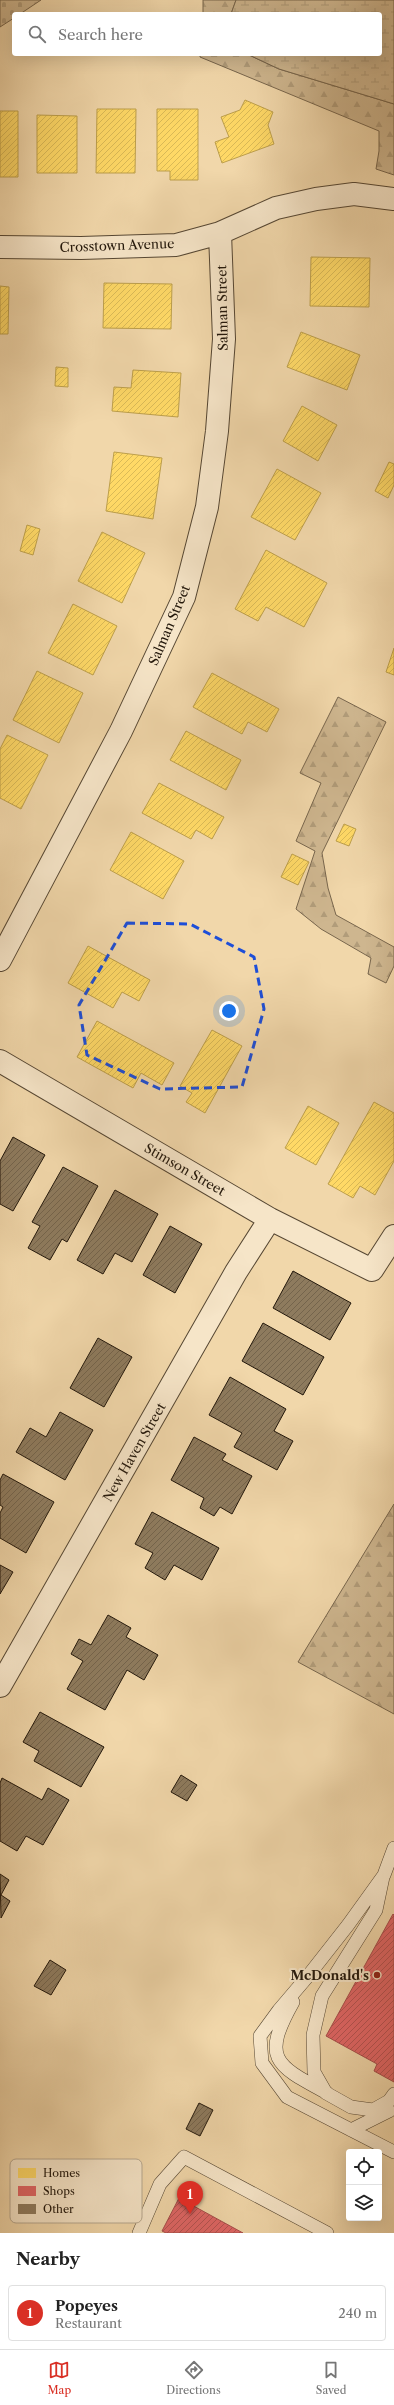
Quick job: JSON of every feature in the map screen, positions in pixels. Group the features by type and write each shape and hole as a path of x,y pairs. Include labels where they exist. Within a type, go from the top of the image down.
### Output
{"street":[{"name":"Crosstown Avenue","path":"0,247 81,248 176,245 220,233 276,208 316,199 354,194 394,199"},
{"name":"Salman Street","path":"0,960 121,731 184,597 207,508 217,431 224,339 220,233"},
{"name":"Stimson Street","path":"0,1061 270,1219 372,1270 394,1236"},
{"name":"New Haven Street","path":"0,1686 236,1272 270,1219"}],"lane":[{"path":"329,2095 314,2072 312,2035 322,1996 376,1910 384,1875 394,1848"},
{"path":"384,1875 308,1976 279,2010 260,2036 262,2063 287,2097 394,2152"},
{"path":"308,1976 282,2021 276,2037 274,2049 280,2064 292,2074 350,2107 373,2110 389,2101 394,2094"},
{"path":"351,2130 390,2110 394,2104"},
{"path":"139,2233 160,2184 184,2156 324,2232"}],"highlighted area":[{"path":"127,923 190,924 254,957 264,1009 242,1087 160,1089 87,1055 79,1005"}],"green space":[{"path":"0,0 41,0 23,12 12,12 12,19 0,27"},
{"path":"203,0 236,0 232,12 203,12"},
{"path":"236,0 394,0 394,104 279,69 251,56 382,56 382,12 232,12"},
{"path":"251,56 279,69 394,104 394,175 376,169 379,151 379,131 200,57"},
{"path":"338,697 386,722 322,853 328,888 336,915 394,947 394,966 386,983 368,974 371,958 321,929 296,909 315,851 296,841 321,783 300,773"},
{"path":"394,1504 394,1714 298,1662"}],"building: Homes":[{"path":"245,100 273,112 268,125 274,144 222,163 215,142 229,137 221,117 240,110"},
{"path":"97,109 136,109 135,173 96,173"},
{"path":"157,109 198,109 198,180 170,180 170,171 157,171"},
{"path":"0,111 18,111 18,177 0,177"},
{"path":"37,115 77,116 77,173 37,173"},
{"path":"311,257 370,258 369,307 310,306"},
{"path":"104,283 172,284 171,329 103,328"},
{"path":"0,286 9,287 8,334 0,334"},
{"path":"301,332 360,355 347,390 287,367"},
{"path":"56,367 68,368 68,387 55,386"},
{"path":"133,370 181,373 178,417 112,411 114,387 131,388"},
{"path":"302,406 337,425 318,461 283,441"},
{"path":"114,452 162,458 153,519 106,511"},
{"path":"389,462 394,464 394,485 388,498 375,491"},
{"path":"277,469 321,493 295,540 251,517"},
{"path":"27,525 40,529 33,555 20,551"},
{"path":"102,532 145,553 122,603 78,581"},
{"path":"266,550 327,583 304,627 266,607 258,621 235,609"},
{"path":"73,604 117,626 93,675 48,653"},
{"path":"394,648 394,675 386,672"},
{"path":"37,671 83,693 59,743 13,720"},
{"path":"212,673 279,709 267,732 248,722 242,734 193,707"},
{"path":"186,731 241,760 226,790 170,760"},
{"path":"7,735 48,755 21,809 0,798 0,749"},
{"path":"159,783 224,817 212,839 196,830 191,839 142,813"},
{"path":"344,824 356,829 349,846 336,841"},
{"path":"131,832 184,861 163,899 110,870"},
{"path":"292,854 309,862 298,885 281,877"},
{"path":"88,946 150,980 139,1001 122,992 113,1008 68,983"},
{"path":"97,1021 174,1063 162,1085 141,1073 133,1088 77,1057"},
{"path":"212,1030 242,1046 205,1113 186,1102 192,1093 180,1086"},
{"path":"374,1102 394,1113 394,1161 375,1195 360,1186 353,1198 328,1184"},
{"path":"308,1106 339,1123 316,1165 285,1148"}],"building: Shops":[{"name":"McDonald's","path":"393,1914 394,2082 374,2071 377,2064 326,2036"},
{"path":"179,2198 243,2233 166,2233 162,2231"}],"building: Other":[{"path":"13,1137 45,1155 13,1211 0,1204 0,1161"},
{"path":"63,1167 98,1186 67,1242 62,1239 50,1260 28,1248 40,1226 32,1222"},
{"path":"115,1190 158,1214 132,1262 115,1253 103,1274 77,1260"},
{"path":"170,1226 202,1244 175,1293 143,1275"},
{"path":"293,1271 351,1303 330,1340 273,1308"},
{"path":"263,1323 324,1357 303,1395 242,1361"},
{"path":"98,1338 132,1357 104,1407 70,1388"},
{"path":"230,1377 286,1409 274,1431 293,1441 277,1470 234,1447 242,1433 209,1415"},
{"path":"60,1412 93,1430 65,1480 16,1452 30,1428 46,1437"},
{"path":"194,1437 226,1454 222,1460 252,1476 232,1514 220,1507 214,1516 200,1508 204,1498 171,1480"},
{"path":"3,1474 54,1502 26,1553 0,1538 0,1513 3,1507 0,1505 0,1480"},
{"path":"152,1512 219,1548 202,1580 174,1565 165,1580 145,1568 153,1553 135,1544"},
{"path":"0,1565 13,1572 0,1594"},
{"path":"108,1615 131,1628 126,1637 158,1655 144,1680 127,1670 105,1710 67,1689 83,1661 71,1654 79,1639 91,1645"},
{"path":"40,1712 104,1747 81,1787 34,1761 39,1751 23,1742"},
{"path":"181,1775 197,1785 187,1801 171,1792"},
{"path":"2,1778 42,1800 48,1788 69,1800 43,1845 26,1836 17,1851 0,1841 0,1783"},
{"path":"0,1874 9,1880 1,1895 10,1901 1,1918"},
{"path":"50,1960 66,1970 51,1995 34,1986"},
{"path":"199,2103 213,2110 200,2136 186,2129"}],"place":[{"name":"McDonald's","path":"377,1975"},
{"name":"Popeyes","path":"190,2214"}]}
